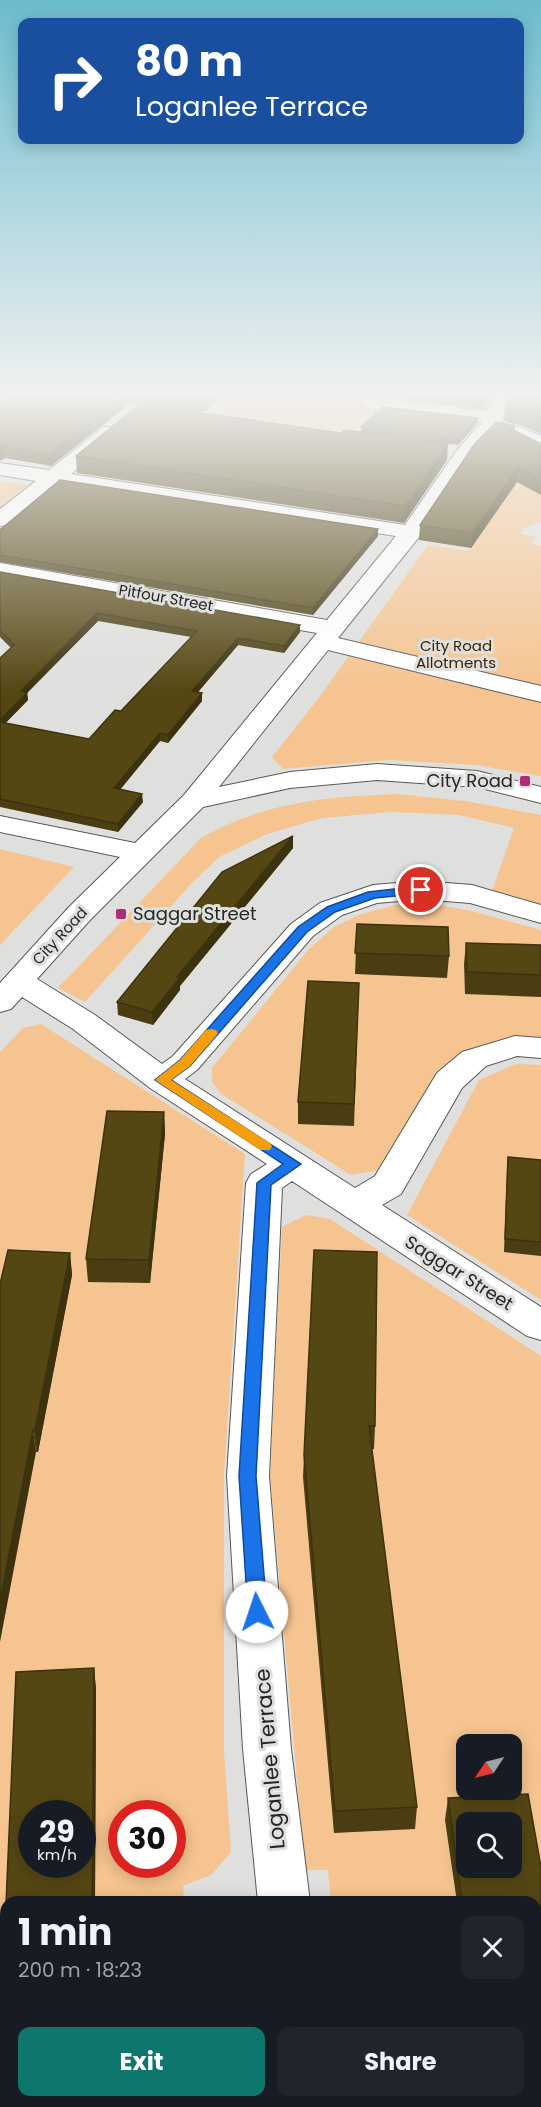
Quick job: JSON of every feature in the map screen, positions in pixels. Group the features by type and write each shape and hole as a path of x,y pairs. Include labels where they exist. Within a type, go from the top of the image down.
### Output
{"street":[{"path":"0,520 32,494"},
{"path":"166,494 411,532"},
{"name":"City Road","path":"9,992 80,913 194,801 411,532 437,494"},
{"name":"Pitfour Street","path":"0,570 327,634 541,694"},
{"path":"194,801 290,780 377,772 477,779 541,795"},
{"path":"0,824 141,853"},
{"path":"162,1080 185,1063 302,930 331,909 373,894 421,890 472,894 541,914"},
{"name":"Saggar Street","path":"9,992 84,1022 162,1080 541,1326"},
{"path":"354,1206 388,1185 449,1081 474,1059 515,1046 541,1048"},
{"name":"Loganlee Terrace","path":"283,1896 267,1749 248,1476 264,1183 293,1164"}],"green space":[{"path":"0,494 17,494 0,508"},
{"name":"City Road Allotments","path":"507,494 541,494 541,522 524,528 520,534 536,537 531,544 541,546 541,776 476,765 389,760 283,769 272,757 318,699 428,545 468,551"},
{"path":"397,794 465,801 541,815 541,908 491,894 514,828 459,815 391,812 322,818 267,834 219,857 191,884 85,1002 58,988 201,838 248,816 272,809 345,797"},
{"path":"0,849 74,867 0,945"},
{"path":"431,904 472,911 541,930 541,1038 507,1040 381,1170 351,1175 221,1094 212,1082 212,1068 309,949 334,927 361,914 396,905"},
{"path":"41,1024 245,1154 224,1475 224,1751 231,1852 211,1875 183,1886 184,1896 0,1896 0,1052 23,1028"},
{"path":"516,1064 541,1065 541,1300 407,1215 479,1080"},
{"path":"306,1215 330,1219 541,1356 541,1896 330,1896 328,1870 305,1870 270,1475 282,1227"}],"building":[{"path":"43,494 153,494 378,529 313,608 0,555 0,530"},
{"path":"328,494 413,494 405,506"},
{"path":"441,494 499,494 472,533 420,525"},
{"path":"0,572 300,625 284,646 238,638 192,691 202,693 168,735 160,733 114,788 142,794 118,824 0,799 0,722 89,739 115,710 121,711 197,631 97,613 21,691 27,693 0,720 0,658 14,645 0,630"},
{"path":"293,836 177,977 180,978 152,1012 117,1002 222,872"},
{"path":"357,924 448,927 449,956 355,953"},
{"path":"466,943 541,945 541,975 467,972"},
{"path":"308,981 359,983 354,1104 298,1102"},
{"path":"107,1111 164,1112 149,1260 86,1259"},
{"path":"508,1157 541,1160 541,1242 505,1239"},
{"path":"8,1250 70,1253 0,1601 0,1284"},
{"path":"314,1250 377,1252 375,1426 369,1426 417,1807 335,1811 304,1455"},
{"path":"94,1668 93,1800 18,1800 18,1878 92,1878 92,1896 6,1896 16,1672"},
{"path":"522,1794 528,1794 541,1867 541,1896 461,1896 459,1878 522,1878 522,1812 456,1812 456,1857 448,1798 522,1800"}],"slow traffic":[{"path":"211,1033 185,1063 162,1080 265,1146"}],"place":[{"name":"City Road","path":"525,781"},
{"name":"Saggar Street","path":"121,914"}],"route":[{"path":"257,1612 248,1476 264,1183 293,1164 162,1080 185,1063 302,930 331,909 373,894 421,890"}]}
